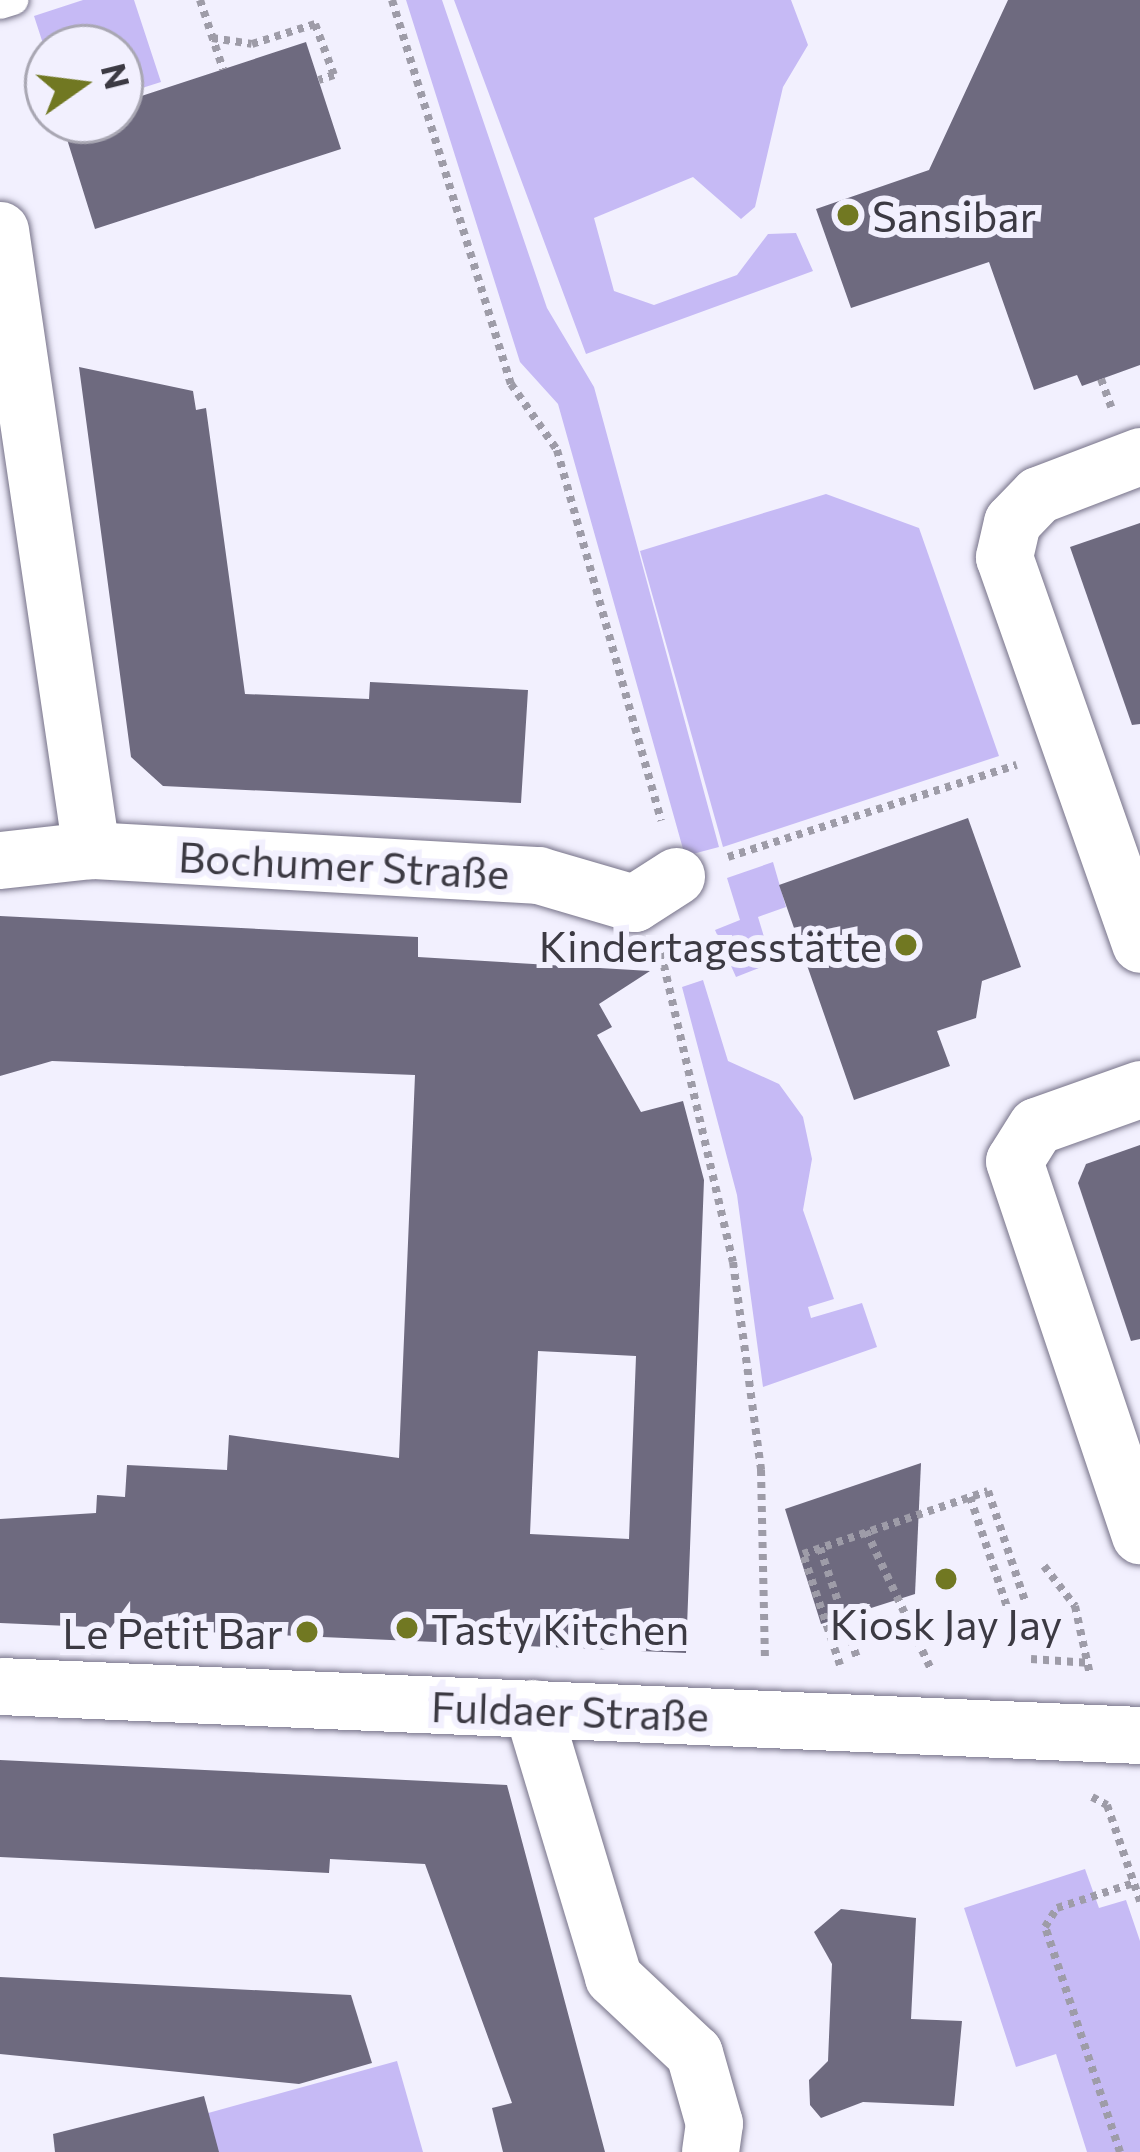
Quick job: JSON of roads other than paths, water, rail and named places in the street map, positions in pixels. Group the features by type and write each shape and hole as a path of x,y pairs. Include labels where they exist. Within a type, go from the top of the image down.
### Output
{"street":[{"path":"0,230 91,850"},
{"path":"1140,456 1038,495 1012,522 1004,557 1067,748 1140,944"},
{"name":"Bochumer Straße","path":"0,860 91,850 538,875 634,903 676,876"},
{"path":"1140,1089 1036,1126 1014,1161 1140,1535"},
{"name":"Fuldaer Straße","path":"0,1686 1114,1734"},
{"path":"532,1708 613,1977 694,2053 714,2123 710,2152"}],"lane":[{"path":"0,4 13,0"}],"place":[{"name":"Sansibar","path":"848,215"},
{"name":"Kindertagesstätte","path":"906,945"},
{"name":"Kiosk Jay Jay","path":"946,1579"},
{"name":"Tasty Kitchen","path":"407,1628"},
{"name":"Le Petit Bar","path":"307,1632"}]}
